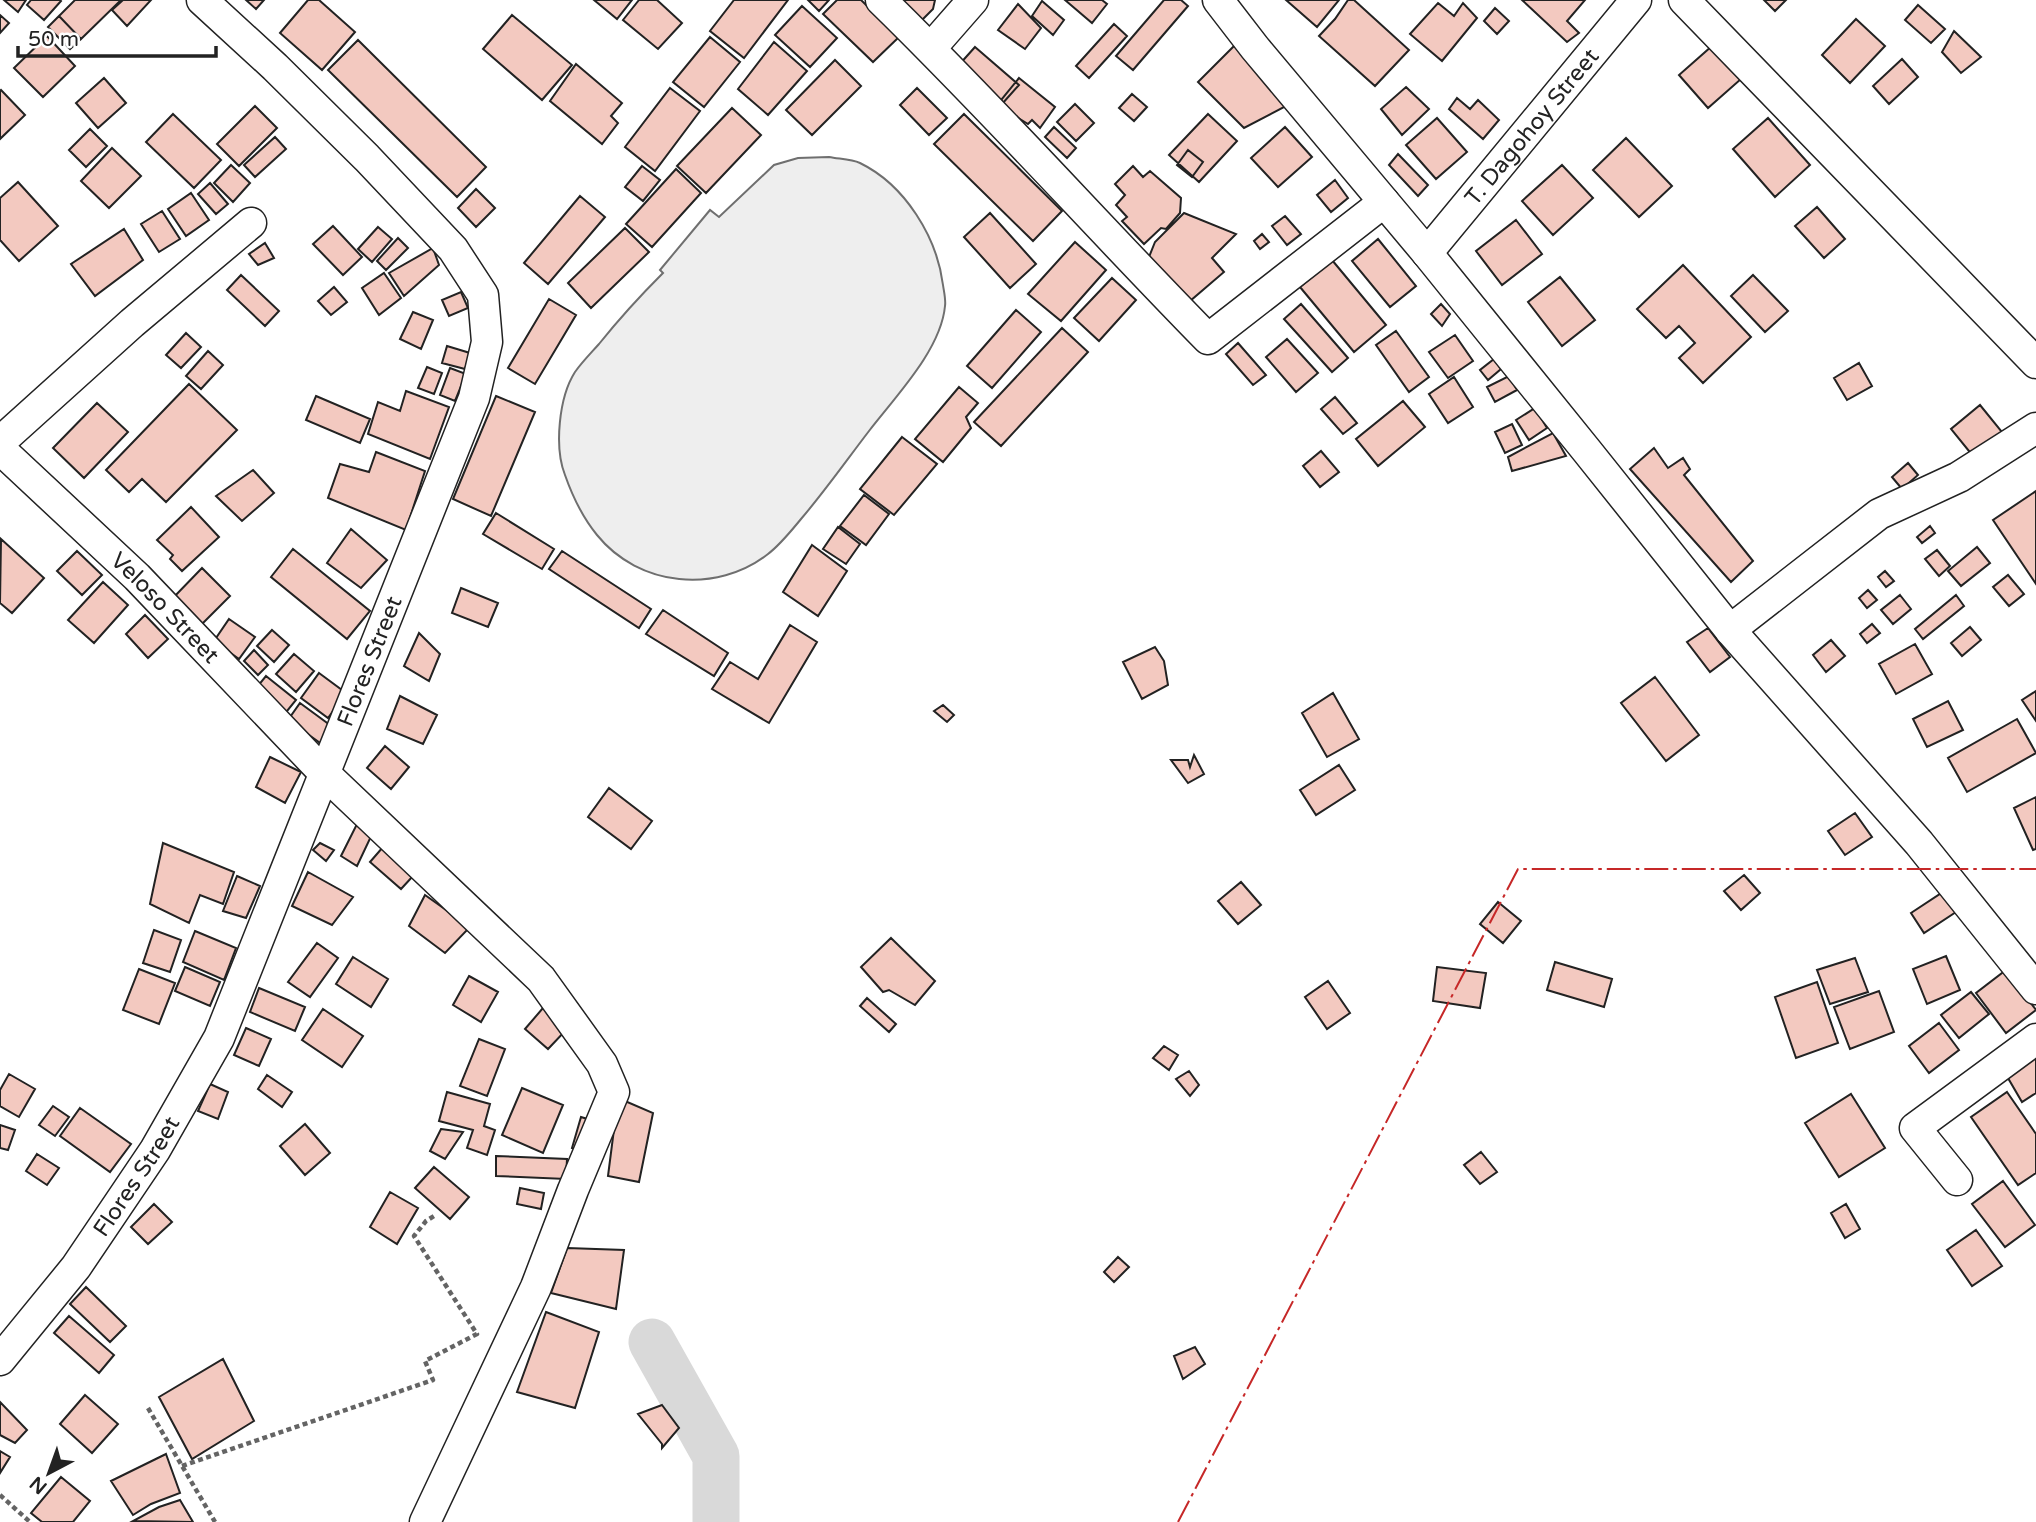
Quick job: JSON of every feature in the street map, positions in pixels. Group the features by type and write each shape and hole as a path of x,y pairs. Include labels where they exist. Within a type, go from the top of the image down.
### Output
{"street":[{"name":"Flores Street","path":"0,1360 76,1267 155,1150 219,1038 474,398 487,342 483,295 453,249 275,67 202,0"},
{"path":"881,0 1035,155 1147,278 1208,339 1384,202"},
{"path":"931,48 973,0"},
{"path":"1218,0 1427,253 1730,630 1919,844 2036,989"},
{"name":"T. Dagohoy Street","path":"1427,253 1636,0"},
{"path":"1684,0 2036,363"},
{"path":"0,442 132,323 251,223"},
{"path":"1730,630 1879,514 1959,477 2036,428"},
{"name":"Veloso Street","path":"0,449 137,577 325,774 541,979 602,1064 614,1092 536,1287 425,1522"},
{"path":"1957,1180 1915,1128 2036,1039"}],"path":[{"path":"182,1466 433,1380 425,1361 477,1334 414,1237 426,1221 434,1216"},
{"path":"148,1408 215,1522"},
{"path":"0,1495 30,1522"}],"shaded area":[{"path":"829,157 860,163 876,173 904,199 926,231 940,267 945,299 942,323 935,339 915,372 827,487 786,537 768,554 748,567 703,579 679,579 634,566 614,552 587,522 565,475 559,437 562,408 570,382 584,361 663,273 660,270 710,210 719,217 774,165 798,158"}],"building":[{"path":"4,0 26,0 18,12"},
{"path":"31,0 61,1 44,20 27,5"},
{"path":"75,0 121,0 81,39 59,16"},
{"path":"123,0 151,0 127,26 112,10"},
{"path":"246,0 264,0 256,9"},
{"path":"308,0 319,0 355,32 322,70 280,33"},
{"path":"594,0 632,0 617,19"},
{"path":"639,0 657,0 682,23 658,49 623,20"},
{"path":"734,0 788,0 744,58 710,31"},
{"path":"808,0 829,0 819,11"},
{"path":"837,0 861,0 899,37 873,62 823,14"},
{"path":"900,0 935,0 933,9 921,21"},
{"path":"1065,0 1102,0 1107,4 1092,23"},
{"path":"1164,0 1181,0 1188,6 1133,70 1116,56"},
{"path":"1286,0 1339,0 1317,27"},
{"path":"1348,0 1354,0 1409,50 1375,86 1319,36"},
{"path":"1522,0 1585,0 1567,21 1579,33 1567,42"},
{"path":"1764,0 1786,0 1775,11"},
{"path":"1042,1 1064,20 1053,35 1032,16"},
{"path":"1438,3 1454,16 1463,3 1477,18 1442,61 1410,34"},
{"path":"1018,4 1041,28 1025,49 998,30"},
{"path":"1918,5 1945,29 1931,43 1905,20"},
{"path":"802,6 837,38 810,67 775,35"},
{"path":"1495,8 1509,21 1497,34 1484,21"},
{"path":"0,15 9,23 0,33"},
{"path":"512,15 572,65 542,100 483,49"},
{"path":"59,16 81,39 70,49 48,27"},
{"path":"1856,19 1885,46 1850,83 1822,55"},
{"path":"1114,24 1127,36 1089,78 1076,66"},
{"path":"1954,31 1981,57 1961,73 1942,52"},
{"path":"47,36 75,66 43,97 14,68"},
{"path":"710,37 740,62 704,107 673,82"},
{"path":"358,40 486,167 457,197 328,70"},
{"path":"774,42 807,71 768,115 738,89"},
{"path":"1235,45 1288,105 1244,128 1198,82"},
{"path":"1712,46 1741,79 1708,108 1679,75"},
{"path":"975,47 1019,85 1002,104 958,66"},
{"path":"1902,59 1918,77 1889,104 1873,86"},
{"path":"835,60 861,86 812,135 786,110"},
{"path":"576,64 622,103 611,116 618,123 602,144 550,101"},
{"path":"104,78 126,103 98,128 76,103"},
{"path":"1019,78 1055,107 1040,128 1032,120 1028,124 997,105"},
{"path":"1406,87 1429,109 1402,135 1381,109"},
{"path":"670,88 700,111 655,171 625,147"},
{"path":"917,88 947,118 929,135 900,105"},
{"path":"0,91 25,115 0,139"},
{"path":"1132,94 1147,107 1134,121 1119,108"},
{"path":"1457,98 1470,109 1478,100 1499,120 1483,139 1449,109"},
{"path":"1075,104 1094,123 1076,141 1057,122"},
{"path":"255,106 277,128 239,166 217,144"},
{"path":"732,108 761,135 706,193 677,166"},
{"path":"173,114 221,160 194,188 146,142"},
{"path":"964,114 1062,211 1033,241 934,144"},
{"path":"1208,114 1237,141 1199,182 1169,155"},
{"path":"1437,118 1467,152 1436,179 1406,145"},
{"path":"1768,118 1810,165 1775,197 1733,149"},
{"path":"1054,127 1076,148 1067,158 1045,137"},
{"path":"1285,127 1312,157 1278,187 1251,158"},
{"path":"90,129 107,146 86,167 69,150"},
{"path":"275,137 286,149 255,177 244,165"},
{"path":"1626,138 1672,186 1639,217 1593,170"},
{"path":"112,148 141,176 109,208 81,181"},
{"path":"1188,150 1203,162 1192,177 1177,165"},
{"path":"1398,154 1428,185 1418,196 1389,165"},
{"path":"231,165 250,183 233,202 214,183"},
{"path":"1562,165 1593,198 1553,235 1522,201"},
{"path":"642,166 660,180 643,201 625,187"},
{"path":"1133,166 1143,177 1150,171 1181,198 1180,213 1166,229 1161,228 1144,244 1122,221 1127,217 1116,205 1125,195 1115,184"},
{"path":"676,169 701,193 652,247 626,224"},
{"path":"1335,180 1348,198 1331,212 1317,195"},
{"path":"18,182 58,226 19,261 0,240 0,198"},
{"path":"210,183 228,204 216,214 198,194"},
{"path":"476,189 495,208 476,227 458,208"},
{"path":"191,193 209,220 186,236 168,209"},
{"path":"580,196 605,217 548,284 524,263"},
{"path":"1817,207 1845,239 1824,258 1795,226"},
{"path":"162,211 180,239 159,252 141,224"},
{"path":"990,213 1036,264 1010,288 964,237"},
{"path":"1184,213 1236,234 1212,258 1224,272 1190,301 1149,257 1155,242"},
{"path":"1285,216 1301,234 1287,245 1272,226"},
{"path":"1516,220 1542,254 1502,285 1476,251"},
{"path":"333,226 362,257 343,275 313,244"},
{"path":"378,227 392,239 372,262 358,249"},
{"path":"625,228 649,252 591,308 568,283"},
{"path":"124,229 143,260 95,296 71,264"},
{"path":"1262,234 1269,242 1260,249 1254,241"},
{"path":"398,238 408,248 386,270 377,261"},
{"path":"1378,239 1416,286 1390,307 1352,261"},
{"path":"1075,242 1106,270 1061,321 1028,294"},
{"path":"265,243 274,258 258,265 249,254"},
{"path":"433,248 439,265 404,296 389,273"},
{"path":"1332,260 1386,325 1354,352 1300,287"},
{"path":"1683,265 1751,337 1703,383 1679,358 1695,343 1679,326 1666,338 1637,309"},
{"path":"384,273 401,298 379,315 362,288"},
{"path":"241,275 279,311 265,326 227,290"},
{"path":"1753,275 1788,311 1765,332 1731,296"},
{"path":"1560,277 1595,320 1562,346 1528,302"},
{"path":"1112,278 1136,300 1099,341 1074,318"},
{"path":"334,287 347,302 331,315 318,301"},
{"path":"461,292 468,308 449,316 442,300"},
{"path":"549,299 576,315 535,384 508,368"},
{"path":"1301,304 1348,358 1332,372 1284,319"},
{"path":"1441,304 1450,314 1442,326 1431,314"},
{"path":"1016,310 1041,332 992,388 967,366"},
{"path":"413,312 433,320 421,349 400,339"},
{"path":"1062,328 1088,352 1001,446 974,422"},
{"path":"1396,331 1429,377 1409,392 1376,345"},
{"path":"186,333 201,347 181,368 166,355"},
{"path":"1455,335 1473,361 1448,378 1429,352"},
{"path":"1287,339 1318,373 1296,392 1266,357"},
{"path":"1238,343 1266,375 1253,385 1226,354"},
{"path":"447,346 470,353 465,369 442,363"},
{"path":"208,351 223,365 201,389 186,376"},
{"path":"1494,359 1501,369 1488,380 1480,370"},
{"path":"1859,363 1872,386 1847,400 1834,378"},
{"path":"427,367 442,373 434,394 418,388"},
{"path":"450,368 466,374 455,401 440,395"},
{"path":"1509,376 1517,390 1495,402 1487,387"},
{"path":"1454,377 1473,407 1448,423 1429,394"},
{"path":"189,384 237,430 166,502 142,479 129,492 106,470"},
{"path":"959,387 978,403 966,417 971,428 943,462 915,439"},
{"path":"406,391 449,407 430,459 368,434 378,402 400,411"},
{"path":"316,396 370,419 360,443 306,420"},
{"path":"496,396 535,412 491,516 453,499"},
{"path":"1335,397 1357,423 1343,434 1321,409"},
{"path":"1403,401 1425,427 1378,466 1356,439"},
{"path":"97,403 128,432 84,478 53,448"},
{"path":"1980,405 2002,432 1973,456 1951,429"},
{"path":"1535,408 1547,428 1529,440 1516,420"},
{"path":"1512,424 1522,445 1505,453 1495,432"},
{"path":"1553,433 1566,456 1512,471 1508,457"},
{"path":"902,437 937,464 894,515 860,489"},
{"path":"1654,448 1668,468 1683,458 1690,469 1684,475 1753,561 1731,582 1630,469"},
{"path":"1321,451 1339,472 1320,487 1303,466"},
{"path":"376,452 425,471 406,530 328,498 340,464 369,472"},
{"path":"1908,463 1918,475 1902,489 1892,477"},
{"path":"253,470 274,493 242,521 216,496"},
{"path":"2036,491 2036,584 1993,520"},
{"path":"864,495 889,514 866,545 840,526"},
{"path":"191,507 219,537 182,571 170,559 173,555 157,540"},
{"path":"496,513 554,549 542,569 483,534"},
{"path":"1930,526 1935,533 1922,543 1917,537"},
{"path":"838,527 860,544 846,564 823,549"},
{"path":"351,529 387,560 361,588 327,563"},
{"path":"1,539 44,578 12,613 0,603"},
{"path":"812,545 847,571 818,616 783,592"},
{"path":"1977,547 1990,563 1961,586 1948,571"},
{"path":"293,549 370,611 347,639 271,577"},
{"path":"1937,550 1950,566 1939,576 1925,559"},
{"path":"77,551 102,575 82,595 57,571"},
{"path":"562,551 651,609 639,628 549,569"},
{"path":"202,568 230,596 198,628 171,600"},
{"path":"1885,571 1894,581 1886,587 1878,577"},
{"path":"2008,575 2024,594 2009,606 1993,587"},
{"path":"103,582 128,605 94,643 68,620"},
{"path":"461,588 498,603 488,627 452,613"},
{"path":"1868,590 1877,600 1867,608 1859,598"},
{"path":"1900,595 1911,609 1893,624 1881,610"},
{"path":"1956,595 1964,606 1923,639 1915,629"},
{"path":"663,610 728,653 714,676 646,634"},
{"path":"145,615 168,639 148,658 126,634"},
{"path":"229,619 255,637 239,659 214,641"},
{"path":"1872,624 1880,633 1867,643 1860,634"},
{"path":"790,625 817,642 769,723 712,689 730,662 758,679"},
{"path":"1970,627 1981,640 1962,656 1951,643"},
{"path":"1708,628 1730,657 1710,672 1687,642"},
{"path":"272,630 289,645 274,662 257,646"},
{"path":"419,633 440,654 429,681 404,666"},
{"path":"1831,640 1845,656 1826,672 1813,655"},
{"path":"1915,644 1932,674 1896,694 1879,664"},
{"path":"1155,647 1164,661 1168,685 1142,699 1123,662"},
{"path":"254,650 268,665 258,675 244,661"},
{"path":"294,654 314,671 296,692 276,674"},
{"path":"319,673 346,693 328,718 301,698"},
{"path":"266,676 296,700 283,716 253,692"},
{"path":"1655,677 1699,735 1666,761 1621,703"},
{"path":"2036,691 2036,721 2022,700"},
{"path":"1333,693 1359,739 1327,757 1302,713"},
{"path":"400,696 437,715 423,744 387,729"},
{"path":"1948,701 1963,730 1927,747 1913,719"},
{"path":"300,703 334,728 323,745 288,720"},
{"path":"943,705 954,715 947,722 934,711"},
{"path":"2017,719 2036,753 1967,792 1948,758"},
{"path":"385,746 409,767 391,789 367,768"},
{"path":"1194,755 1204,774 1188,783 1171,760 1188,760 1190,767"},
{"path":"270,757 301,772 285,803 256,787"},
{"path":"1339,765 1355,790 1316,815 1300,790"},
{"path":"609,788 652,821 631,849 588,817"},
{"path":"2036,797 2036,849 2033,850 2014,808"},
{"path":"1855,813 1872,837 1845,855 1828,831"},
{"path":"359,820 375,828 357,866 341,856"},
{"path":"163,843 234,872 223,904 200,895 189,923 150,904"},
{"path":"320,843 334,850 326,861 313,850"},
{"path":"383,847 413,876 401,889 370,862"},
{"path":"308,872 353,897 332,925 292,906"},
{"path":"1744,875 1760,893 1741,910 1724,891"},
{"path":"237,876 260,886 246,918 223,911"},
{"path":"1241,882 1261,905 1238,924 1218,901"},
{"path":"1943,892 1956,912 1924,933 1911,913"},
{"path":"425,895 470,927 445,953 409,926"},
{"path":"1498,902 1521,921 1503,943 1480,924"},
{"path":"154,930 181,940 170,972 143,963"},
{"path":"195,931 236,948 224,980 183,962"},
{"path":"891,938 935,981 915,1005 889,990 883,992 861,967"},
{"path":"317,943 338,958 310,997 288,982"},
{"path":"1946,956 1960,990 1927,1004 1913,969"},
{"path":"353,957 388,979 371,1007 336,984"},
{"path":"1855,958 1868,992 1830,1004 1817,970"},
{"path":"1555,962 1612,979 1604,1007 1547,990"},
{"path":"185,967 220,982 210,1006 175,991"},
{"path":"1437,967 1486,973 1480,1008 1433,1001"},
{"path":"139,969 175,983 159,1024 123,1010"},
{"path":"2006,970 2036,1010 2006,1033 1976,993"},
{"path":"469,976 498,992 481,1022 453,1005"},
{"path":"1328,981 1350,1013 1327,1029 1305,997"},
{"path":"1817,982 1838,1043 1796,1058 1775,997"},
{"path":"259,988 305,1007 295,1031 250,1012"},
{"path":"1879,991 1894,1032 1850,1049 1834,1007"},
{"path":"1971,992 1989,1014 1959,1038 1941,1015"},
{"path":"867,998 896,1024 889,1032 860,1006"},
{"path":"549,1001 568,1028 548,1049 525,1029"},
{"path":"323,1009 363,1036 342,1067 302,1040"},
{"path":"1939,1023 1959,1050 1929,1073 1909,1046"},
{"path":"246,1028 271,1039 259,1066 234,1055"},
{"path":"479,1039 505,1049 487,1096 460,1086"},
{"path":"2036,1045 2036,1093 2022,1102 2001,1066"},
{"path":"1164,1046 1178,1055 1169,1070 1153,1058"},
{"path":"1189,1071 1199,1085 1190,1096 1176,1079"},
{"path":"9,1074 35,1089 19,1117 0,1106 0,1090"},
{"path":"267,1075 292,1092 282,1107 258,1089"},
{"path":"210,1084 228,1092 218,1119 198,1111"},
{"path":"522,1088 563,1105 543,1153 502,1135"},
{"path":"447,1092 490,1104 484,1126 495,1130 487,1155 467,1148 473,1130 439,1121"},
{"path":"2007,1092 2036,1134 2036,1173 2018,1185 1971,1117"},
{"path":"1851,1094 1885,1148 1839,1177 1805,1123"},
{"path":"618,1098 653,1113 639,1182 608,1176"},
{"path":"53,1106 69,1117 55,1136 39,1125"},
{"path":"80,1108 131,1144 110,1172 60,1136"},
{"path":"581,1117 594,1121 586,1152 572,1148"},
{"path":"305,1124 330,1153 305,1175 280,1146"},
{"path":"0,1125 15,1130 8,1150 0,1148"},
{"path":"441,1129 463,1132 445,1159 430,1151"},
{"path":"1481,1152 1497,1172 1480,1184 1464,1165"},
{"path":"37,1154 59,1168 47,1185 26,1171"},
{"path":"496,1156 567,1159 566,1179 496,1176"},
{"path":"434,1167 469,1197 450,1219 415,1188"},
{"path":"2003,1181 2035,1225 2005,1247 1972,1204"},
{"path":"520,1188 544,1193 541,1209 517,1204"},
{"path":"390,1192 418,1208 397,1244 370,1227"},
{"path":"154,1204 172,1222 148,1244 131,1227"},
{"path":"1846,1204 1860,1229 1845,1238 1831,1213"},
{"path":"1976,1230 2002,1266 1972,1286 1947,1250"},
{"path":"567,1248 624,1250 616,1309 551,1293"},
{"path":"1118,1257 1129,1267 1114,1282 1104,1272"},
{"path":"86,1287 126,1326 110,1342 70,1304"},
{"path":"546,1312 599,1332 575,1408 517,1392"},
{"path":"69,1316 114,1355 99,1373 54,1333"},
{"path":"1195,1347 1205,1364 1183,1379 1174,1356"},
{"path":"223,1359 254,1421 192,1459 159,1397"},
{"path":"85,1395 118,1424 92,1453 60,1424"},
{"path":"0,1402 27,1430 15,1443 0,1435"},
{"path":"662,1405 679,1428 662,1448 662,1444 638,1414"},
{"path":"0,1451 10,1457 0,1473"},
{"path":"166,1454 180,1493 151,1504 133,1515 111,1481"},
{"path":"61,1477 90,1501 73,1522 42,1522 31,1513"},
{"path":"180,1500 193,1522 133,1521 159,1507"}],"waterway":[{"path":"652,1342 716,1456 716,1522"}],"power":[{"path":"1178,1522 1518,869 2036,869"}]}
